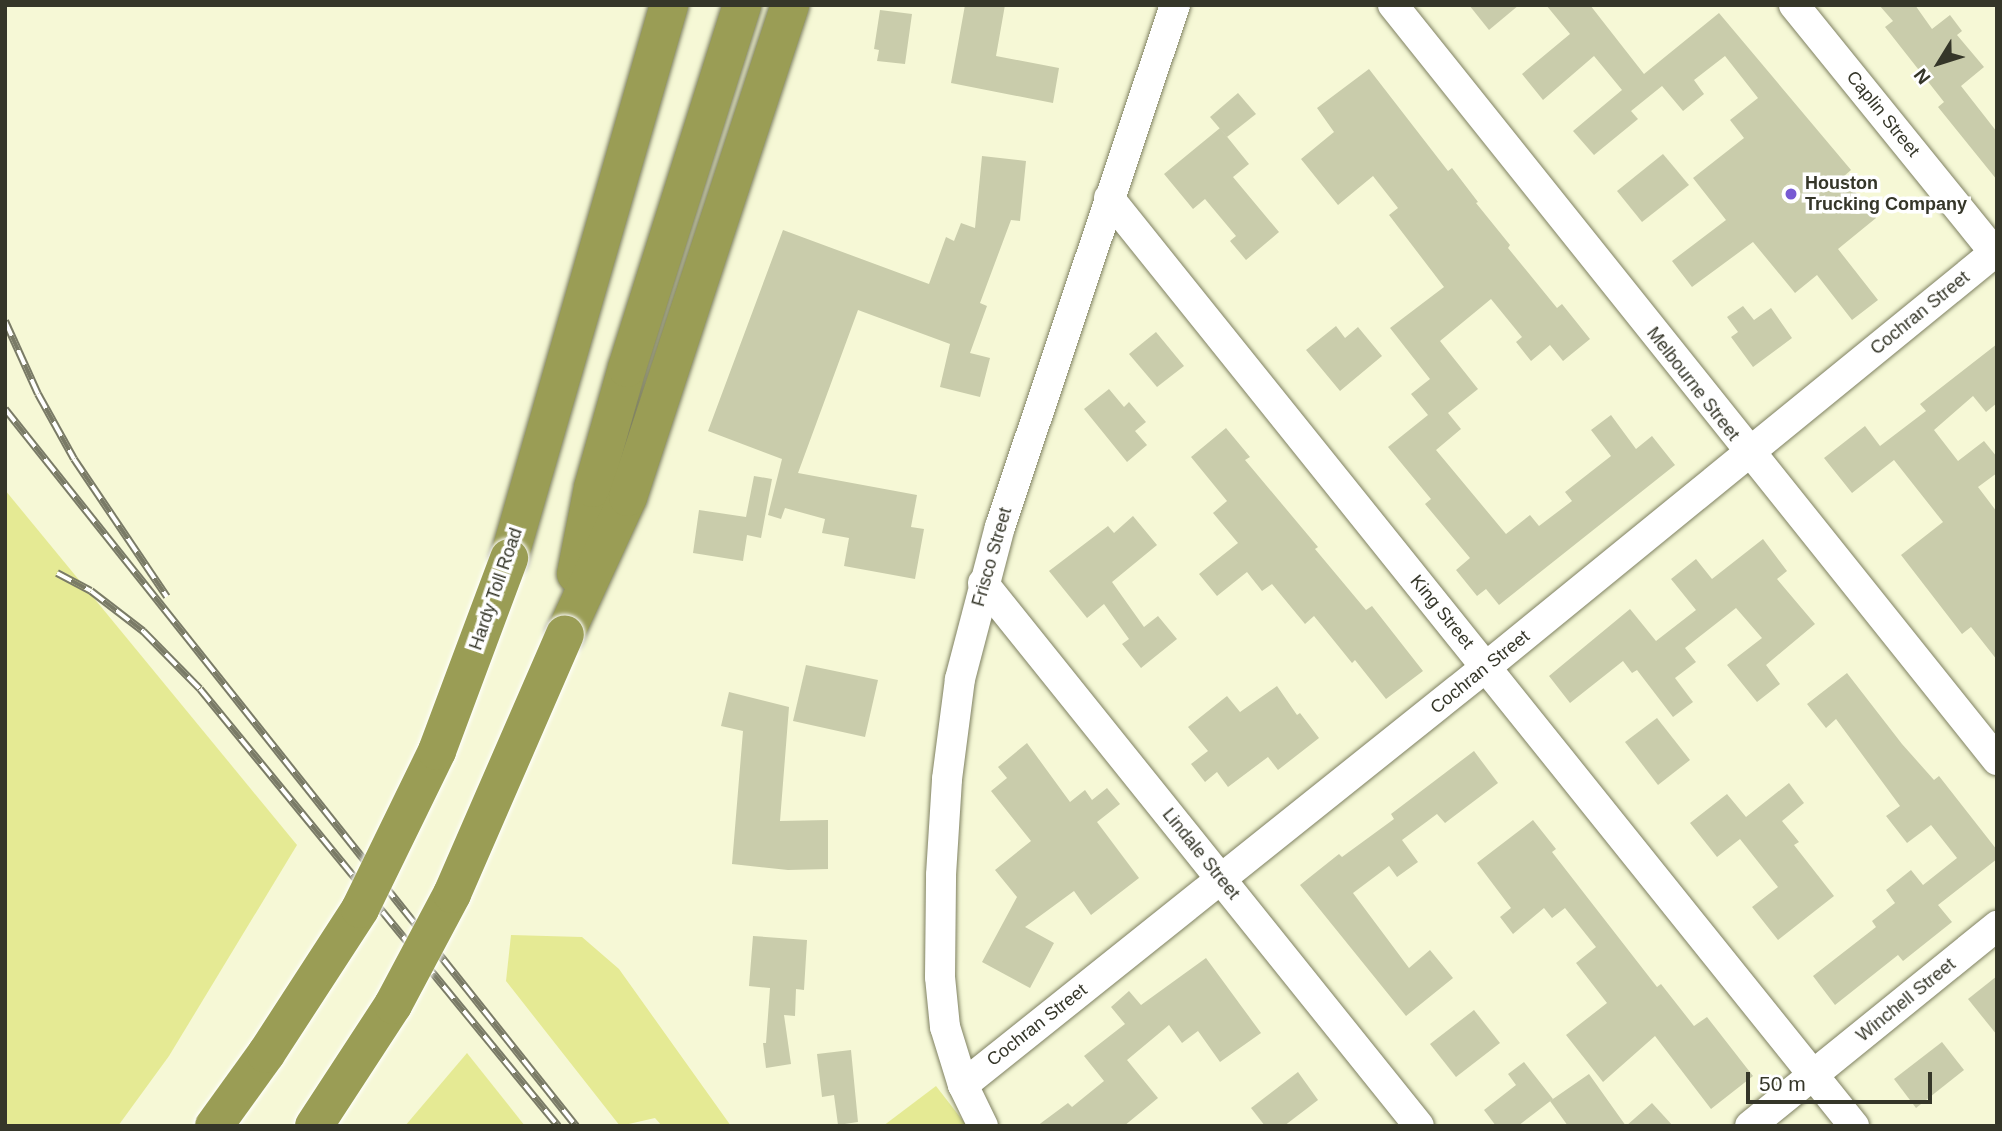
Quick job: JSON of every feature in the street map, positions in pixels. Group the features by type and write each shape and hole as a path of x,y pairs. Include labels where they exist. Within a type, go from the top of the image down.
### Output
{"highway":[{"name":"Hardy Toll Road","path":"214,1126 266,1054 360,909 436,751 509,558 669,5"},
{"path":"565,634 593,488 627,368 742,5"},
{"path":"314,1126 393,1005 452,894 628,497 790,5"}],"street":[{"name":"Frisco Street","path":"983,1126 962,1085 945,1027 940,977 941,875 947,779 960,679 983,583 1175,5"},
{"name":"Melbourne Street","path":"1393,5 1749,454 1997,760"},
{"name":"Caplin Street","path":"1794,5 1992,243"},
{"name":"King Street","path":"1109,198 1854,1126"},
{"name":"Cochran Street","path":"962,1085 1749,454 1992,243"},
{"name":"Lindale Street","path":"983,583 1419,1126"},
{"name":"Winchell Street","path":"1749,1126 1997,926"}],"green space":[{"path":"5,490 297,845 169,1056 118,1126 5,1126"},
{"path":"511,935 582,937 619,969 731,1126 662,1126 655,1118 620,1126 506,981"},
{"path":"467,1053 525,1126 405,1126"},
{"path":"936,1086 967,1126 883,1126"}],"building":[{"path":"965,5 1005,5 996,56 1059,68 1053,103 951,83"},
{"path":"1469,5 1519,5 1489,30"},
{"path":"1546,5 1590,5 1644,74 1719,13 1851,170 1843,177 1876,218 1838,249 1878,300 1852,320 1817,275 1795,293 1753,242 1692,287 1672,261 1726,220 1693,178 1744,138 1730,120 1758,98 1725,56 1694,80 1704,94 1683,111 1662,86 1631,111 1638,119 1594,155 1573,131 1622,90 1594,56 1543,100 1522,74 1570,34"},
{"path":"1879,5 1915,5 1932,29 1950,15 1962,31 1957,35 1984,67 1961,86 1997,132 1997,180 1938,107 1944,102 1885,27 1893,21"},
{"path":"880,10 912,14 905,64 877,61 879,50 874,49"},
{"path":"1369,69 1448,171 1452,168 1510,245 1508,248 1557,308 1562,304 1590,339 1563,361 1550,345 1531,361 1516,342 1522,337 1491,299 1440,341 1478,389 1448,413 1461,429 1436,450 1506,534 1530,515 1539,526 1572,501 1565,492 1611,456 1591,430 1611,415 1636,449 1652,436 1675,465 1499,605 1486,589 1477,596 1456,570 1470,558 1425,504 1431,499 1388,447 1428,415 1411,394 1430,379 1390,328 1444,287 1389,215 1398,208 1373,176 1338,205 1301,159 1334,132 1317,108"},
{"path":"1238,93 1256,114 1227,137 1210,117"},
{"path":"1220,128 1249,164 1233,177 1279,232 1246,260 1230,241 1236,236 1205,199 1193,209 1164,174"},
{"path":"1663,154 1689,185 1642,222 1617,191"},
{"path":"982,156 1026,161 1020,221 1011,220 980,303 987,306 970,353 990,358 980,397 940,387 950,344 858,310 798,473 917,495 911,527 924,529 915,579 844,566 849,538 822,533 825,519 785,508 781,519 768,515 782,459 708,431 783,230 929,284 946,237 954,241 961,223 975,228"},
{"path":"1743,306 1754,320 1771,308 1792,338 1753,367 1731,337 1738,332 1727,317"},
{"path":"1336,326 1345,338 1358,327 1382,356 1340,391 1306,350"},
{"path":"1156,332 1184,366 1157,387 1129,354"},
{"path":"1997,344 1997,403 1986,412 1973,396 1934,430 1958,461 1984,441 1997,457 1997,473 1978,487 1997,512 1997,660 1971,627 1962,634 1901,555 1943,522 1894,460 1852,493 1824,458 1865,426 1880,446 1926,411 1920,404"},
{"path":"1109,389 1124,407 1129,402 1146,422 1135,431 1147,445 1127,462 1084,409"},
{"path":"1226,428 1250,457 1245,460 1318,547 1315,549 1366,610 1372,606 1423,671 1386,699 1355,660 1352,663 1314,616 1305,624 1272,584 1262,591 1247,572 1217,596 1199,574 1238,543 1213,513 1227,501 1191,457"},
{"path":"754,476 772,479 761,538 747,535 743,561 693,553 699,510 746,517"},
{"path":"1133,516 1157,545 1112,582 1144,627 1158,616 1177,639 1141,668 1122,644 1129,639 1104,604 1087,618 1049,571 1108,526 1114,533"},
{"path":"1763,539 1787,571 1777,579 1815,624 1766,665 1780,684 1757,702 1727,665 1762,638 1736,608 1685,648 1696,662 1675,678 1693,702 1673,717 1637,670 1632,673 1623,661 1570,703 1549,676 1630,609 1656,641 1696,610 1671,579 1696,559 1712,579"},
{"path":"806,665 878,680 865,737 793,721"},
{"path":"1847,673 1902,744 1934,780 1939,776 1997,850 1997,859 1938,905 1952,922 1903,961 1898,955 1835,1005 1813,976 1876,927 1872,921 1895,903 1886,890 1911,870 1923,885 1957,858 1931,825 1907,843 1886,816 1900,806 1836,719 1826,728 1807,704"},
{"path":"1277,686 1297,715 1300,713 1319,738 1278,770 1268,757 1228,787 1217,772 1205,782 1191,764 1208,751 1188,727 1227,696 1240,712"},
{"path":"729,692 789,707 780,821 828,820 828,869 788,870 732,864 743,731 721,726"},
{"path":"1657,718 1690,760 1658,785 1625,742"},
{"path":"1027,743 1070,802 1085,790 1092,800 1107,788 1120,804 1097,822 1139,878 1091,915 1074,891 1025,927 1054,943 1030,988 982,962 1017,897 995,870 1031,841 991,791 1007,778 998,767"},
{"path":"1474,751 1498,783 1445,823 1437,814 1402,840 1418,862 1397,877 1389,866 1353,893 1409,968 1430,950 1453,978 1406,1016 1300,885 1339,854 1342,857 1394,819 1391,814"},
{"path":"1789,783 1804,803 1782,821 1799,842 1794,845 1834,896 1778,940 1752,907 1778,887 1740,839 1717,857 1690,823 1727,794 1746,817"},
{"path":"1533,820 1556,849 1552,852 1657,987 1661,984 1694,1026 1707,1017 1753,1076 1711,1109 1655,1036 1603,1082 1566,1035 1607,1003 1576,963 1596,947 1565,908 1552,918 1544,908 1513,934 1500,917 1511,908 1477,863"},
{"path":"753,936 807,940 804,990 796,989 795,1016 784,1015 791,1064 766,1068 763,1043 766,1043 770,988 749,986"},
{"path":"1206,958 1261,1033 1220,1062 1198,1031 1182,1043 1169,1025 1127,1060 1158,1098 1124,1126 1037,1126 1068,1103 1072,1107 1104,1081 1084,1056 1125,1024 1111,1007 1129,991 1141,1005"},
{"path":"1997,976 1997,1035 1968,999"},
{"path":"1474,1010 1500,1043 1456,1077 1430,1044"},
{"path":"1942,1042 1964,1070 1916,1108 1894,1079"},
{"path":"851,1050 858,1122 838,1125 834,1095 822,1097 817,1054"},
{"path":"1524,1062 1553,1099 1518,1126 1496,1126 1484,1110 1516,1085 1508,1074"},
{"path":"1298,1072 1318,1100 1284,1126 1265,1126 1251,1108"},
{"path":"1589,1074 1626,1126 1568,1126 1550,1101"},
{"path":"1652,1103 1673,1126 1626,1126"}],"railway":[{"path":"5,321 38,394 74,459 167,597"},
{"path":"5,409 576,1126"},
{"path":"57,573 91,591 143,631 200,689 558,1126"}],"place":[{"name":"Houston Trucking Company","path":"1791,194"}]}
